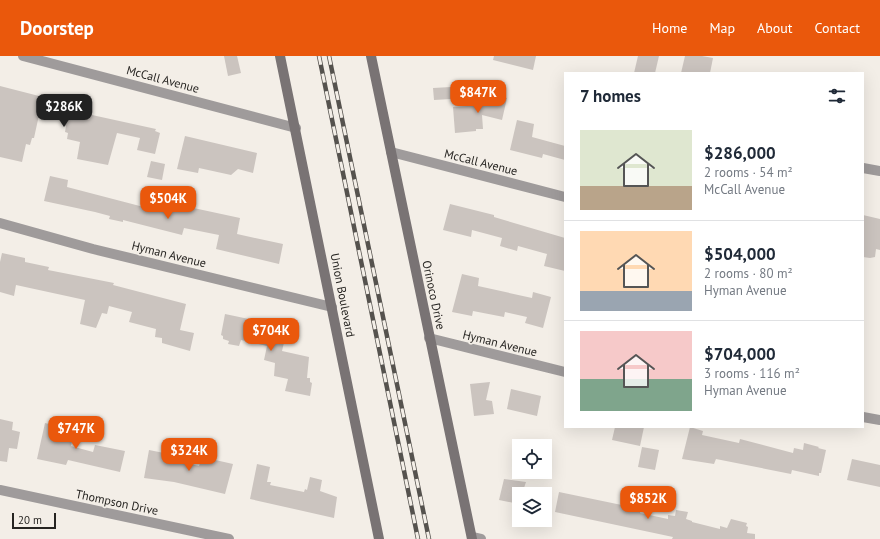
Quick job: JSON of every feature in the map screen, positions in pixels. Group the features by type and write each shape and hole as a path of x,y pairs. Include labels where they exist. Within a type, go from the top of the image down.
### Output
{"main road":[{"name":"Union Boulevard","path":"280,56 296,128 379,539"},
{"name":"Orinoco Drive","path":"371,56 429,338 475,538"}],"street":[{"name":"McCall Avenue","path":"23,56 296,128"},
{"name":"McCall Avenue","path":"391,152 564,197"},
{"path":"864,168 880,171"},
{"name":"Hyman Avenue","path":"0,223 93,249 332,307"},
{"name":"Hyman Avenue","path":"429,338 564,372"},
{"path":"864,417 880,420"},
{"name":"Thompson Drive","path":"0,490 229,539"}],"building":[{"path":"224,56 237,56 241,73 228,76"},
{"path":"494,56 536,56 533,70 493,60"},
{"path":"638,56 659,56 655,72 634,72"},
{"path":"685,56 702,56 713,58 710,72 681,72"},
{"path":"0,86 39,96 39,99 92,110 92,115 156,129 155,131 160,133 155,154 137,150 140,138 117,133 108,165 77,159 80,142 67,139 68,133 65,132 65,121 39,115 34,138 32,138 30,145 26,144 22,162 0,157"},
{"path":"451,87 451,99 434,100 433,88"},
{"path":"489,94 507,98 502,120 482,115 483,129 455,133 453,107 481,105 484,95 488,96"},
{"path":"517,120 534,124 532,137 564,146 564,160 543,154 542,158 510,150"},
{"path":"185,136 257,153 253,173 238,169 231,175 199,168 198,173 177,169"},
{"path":"151,161 165,164 162,180 147,177"},
{"path":"50,176 68,180 67,187 159,211 161,201 240,218 237,234 283,244 279,264 216,249 219,235 184,228 182,235 123,220 123,222 109,219 110,216 44,201"},
{"path":"450,204 494,215 494,217 564,238 564,271 544,266 547,254 518,246 517,251 500,246 502,238 472,230 471,237 443,230"},
{"path":"864,215 880,219 880,250 876,249 875,257 864,257"},
{"path":"2,253 25,258 25,262 49,267 48,270 114,283 113,285 186,304 180,330 194,333 190,351 162,343 162,338 155,337 156,329 129,322 132,312 109,306 107,314 102,313 96,328 80,324 85,300 16,285 14,296 0,292 0,262"},
{"path":"462,274 479,278 478,286 532,298 533,292 551,297 543,328 525,323 527,317 505,312 504,317 473,311 472,316 452,312"},
{"path":"225,314 258,321 256,327 286,334 282,351 309,357 307,378 310,378 310,382 312,383 310,396 285,391 288,379 274,376 275,363 264,360 267,346 241,340 239,346 228,344 229,341 223,339 223,336 221,335"},
{"path":"490,382 486,400 492,401 494,414 474,416 470,384"},
{"path":"511,389 541,396 537,416 507,409"},
{"path":"0,419 13,422 12,430 20,432 17,449 9,448 7,462 0,461"},
{"path":"45,423 74,430 71,446 93,452 95,445 125,451 120,472 68,460 66,465 37,459"},
{"path":"615,428 644,428 640,446 612,440"},
{"path":"690,428 703,431 702,435 739,443 740,439 793,453 794,448 803,450 804,443 826,450 819,476 792,470 791,474 716,459 714,464 682,459"},
{"path":"642,447 659,450 655,470 638,467"},
{"path":"149,450 179,456 178,461 199,466 202,457 233,464 225,494 174,482 144,478"},
{"path":"852,459 880,465 880,487 847,480"},
{"path":"257,464 270,467 267,482 271,482 270,485 304,492 305,489 307,490 310,477 322,480 320,491 337,497 334,518 250,499"},
{"path":"504,479 526,482 524,487 512,487 512,503 499,500"},
{"path":"559,492 641,509 640,513 668,519 668,515 675,516 676,510 688,512 686,519 720,529 720,526 727,528 731,519 747,523 747,533 755,534 755,539 672,539 673,537 555,512"}],"railway":[{"path":"319,56 418,539"},
{"path":"329,56 429,539"}]}
